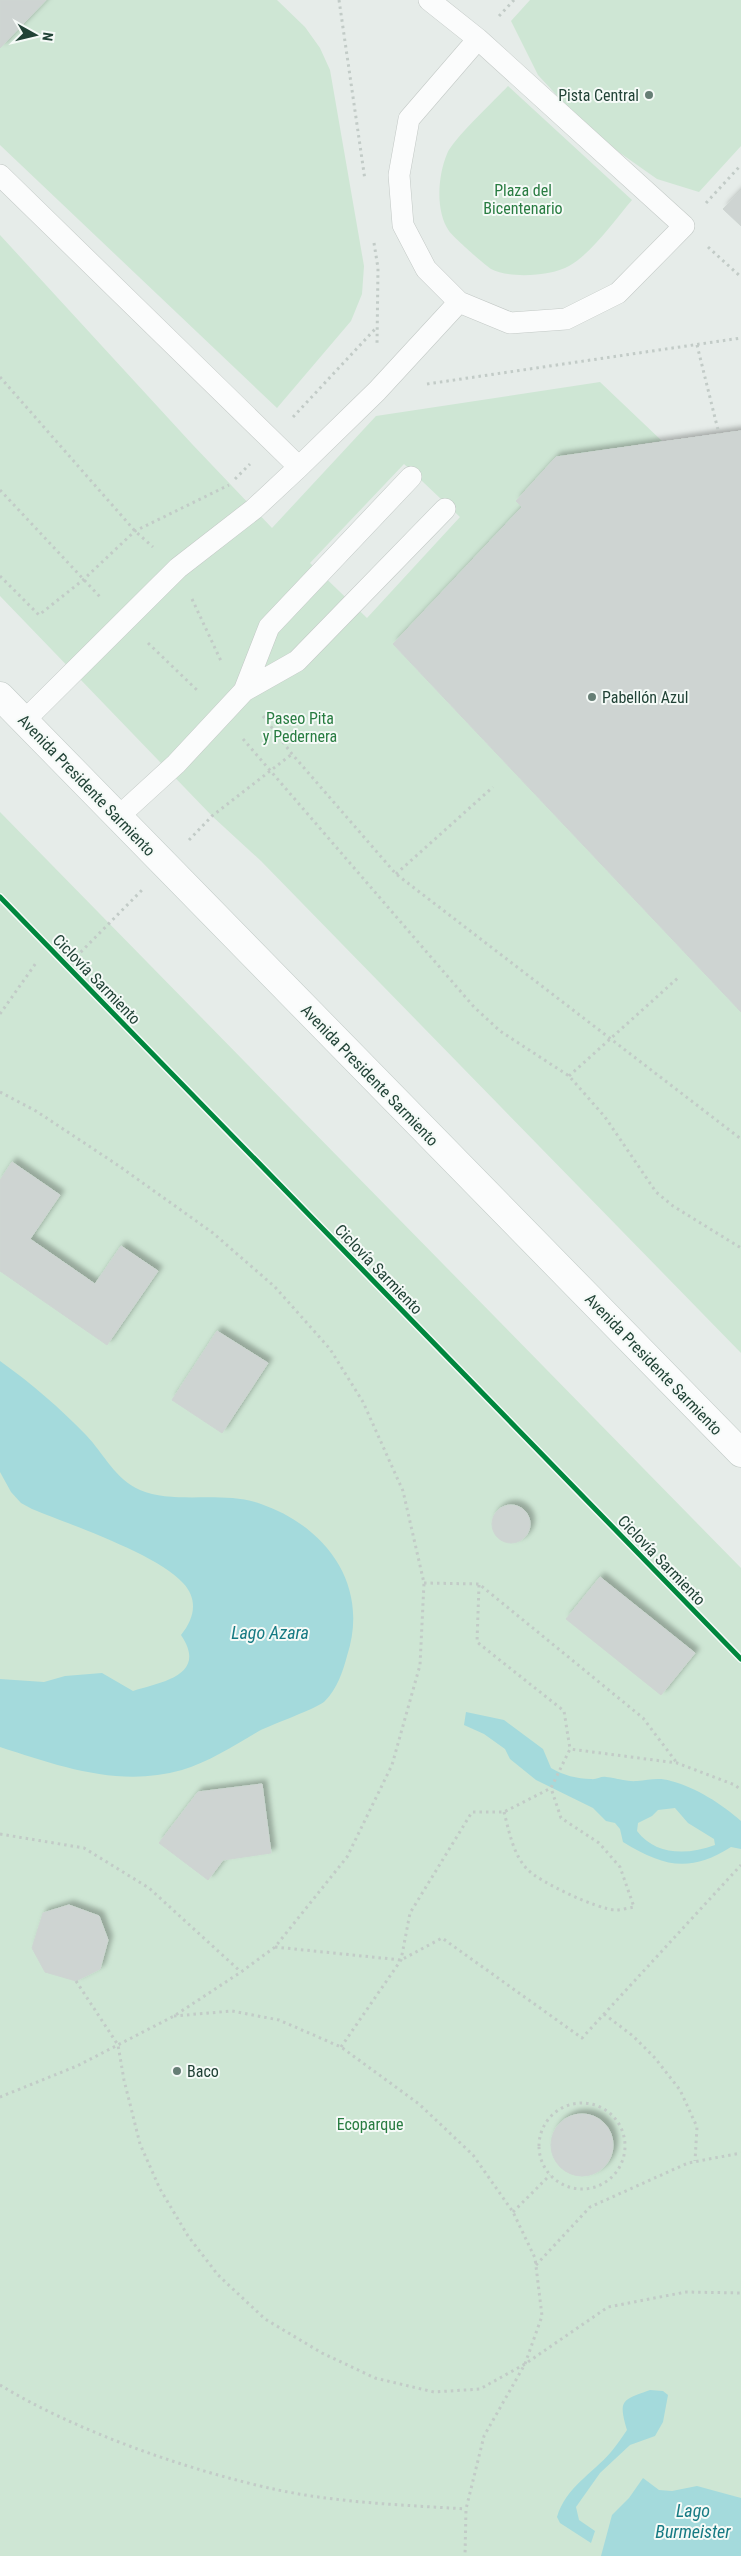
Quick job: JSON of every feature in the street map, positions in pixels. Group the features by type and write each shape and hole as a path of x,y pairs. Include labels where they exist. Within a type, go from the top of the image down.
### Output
{"main road":[{"name":"Avenida Presidente Sarmiento","path":"0,696 741,1454"}],"lane":[{"path":"429,0 478,39 684,226 618,293 566,319 510,323 458,302 426,269 403,225 399,176 409,119 478,39"},
{"path":"0,175 299,467"},
{"path":"24,721 178,568 254,509 299,467 376,391 458,302"},
{"path":"244,691 269,627 411,478"},
{"path":"118,817 176,764 244,691 297,661 445,509"}],"path":[{"path":"339,0 365,182"},
{"path":"374,239 378,268 376,391 741,338"},
{"path":"697,345 719,434"},
{"path":"0,377 135,531 178,568 226,671 244,691 292,754 396,874 741,1139"},
{"path":"0,490 83,580 222,715 474,1007 500,1031 569,1076 604,1117 656,1192 673,1206 741,1248"},
{"path":"0,576 39,615 83,580 135,531"},
{"path":"396,874 493,786"},
{"path":"0,1014 36,963"},
{"path":"569,1076 680,976"},
{"path":"0,1092 36,1111 119,1166 213,1233 275,1287 330,1349 363,1402 403,1491 424,1583 420,1665 392,1765 347,1857 275,1946 241,1972 174,2016 77,2066 0,2097"},
{"path":"424,1583 479,1584 643,1718 677,1763"},
{"path":"341,2047 401,1960 410,1913 472,1812 504,1812 551,1788 570,1749 564,1711 477,1642 479,1584"},
{"path":"570,1749 677,1763 735,1785 741,1790"},
{"path":"504,1812 512,1843 527,1868 539,1879 598,1906 616,1910 634,1907 620,1867 599,1842 561,1818 551,1788"},
{"path":"0,1834 84,1848 149,1888 241,1972"},
{"path":"275,1946 401,1960 442,1938 582,2038 741,1865"},
{"path":"76,1981 118,2045 124,2080 140,2144 160,2189 188,2236 218,2275 266,2319 322,2353 375,2378 434,2392 480,2389 525,2364 608,2307 686,2292 741,2293"},
{"path":"174,2016 232,2011 279,2020 341,2047 419,2104 473,2155 513,2212 536,2264 542,2316 525,2364 484,2436 466,2509 465,2556"},
{"path":"604,2014 633,2036 655,2058 680,2090 697,2127 695,2161"},
{"path":"587,2103 601,2107 613,2116 621,2129 625,2143 623,2158 611,2177 592,2188 577,2189 562,2184 550,2175 543,2163 539,2148 541,2134 547,2120 558,2110 572,2104 587,2103"},
{"path":"536,2264 590,2207 695,2161 741,2153"},
{"path":"513,2212 550,2175"},
{"path":"0,2385 82,2426 170,2460 221,2475 279,2490 359,2502 466,2509"}],"green space":[{"path":"0,0 277,0 305,27 320,48 330,70 364,266 362,294 351,321 277,408 0,145"},
{"name":"Pista Central","path":"530,0 741,0 741,146 699,192 657,179 613,148 575,115 538,75 511,21"},
{"name":"Plaza del Bicentenario","path":"508,86 632,200 603,236 586,253 569,266 552,272 519,275 491,269 449,231 442,213 439,193 447,154 465,130"},
{"name":"Paseo Pita y Pedernera","path":"0,235 272,528 376,416 600,382 662,441 556,457 516,501 522,507 393,644 741,1012 741,1353 261,861 212,816 0,596","holes":["404,464 460,517 367,618 310,563"]},
{"name":"Ecoparque","path":"0,812 741,1568 741,2556 0,2556"}],"water":[{"name":"Lago Azara","path":"0,1361 66,1415 86,1435 117,1473 131,1485 140,1490 168,1497 231,1498 261,1504 285,1514 306,1528 323,1544 337,1562 347,1583 353,1606 353,1630 345,1662 336,1685 325,1701 314,1708 259,1731 222,1753 202,1762 182,1770 159,1775 112,1776 67,1767 0,1747 0,1679 44,1682 65,1676 102,1673 133,1691 168,1680 186,1668 189,1659 188,1649 181,1635 192,1616 193,1603 188,1589 183,1583 171,1572 154,1561 112,1541 32,1509 21,1503 11,1492 0,1472"},
{"path":"466,1712 504,1720 543,1749 551,1768 570,1776 593,1779 604,1777 633,1781 662,1779 689,1787 717,1802 741,1821 741,1849 731,1847 703,1861 690,1863 677,1864 651,1857 623,1842 620,1829 615,1823 606,1821 593,1808 536,1780 510,1759 505,1749 484,1734 464,1725","holes":["675,1808 688,1823 714,1839 715,1845 694,1851 673,1851 653,1845 637,1831 638,1823 652,1816 658,1810"]},
{"path":"650,2390 663,2391 668,2395 663,2422 655,2436 630,2445 600,2473 576,2507 579,2520 595,2531 591,2543 560,2523 557,2517 561,2506 573,2489 611,2452 627,2430 623,2412 625,2402 633,2396"},
{"name":"Lago Burmeister","path":"643,2478 659,2490 672,2491 697,2486 741,2498 741,2556 601,2556 612,2515 629,2498"}],"building":[{"path":"0,0 46,0 0,48"},
{"path":"741,190 741,226 723,209"},
{"name":"Pabellón Azul","path":"741,431 741,1012 393,644 522,507 516,501 556,457"},
{"path":"12,1162 60,1195 30,1239 95,1284 121,1246 158,1271 107,1345 0,1271 0,1180"},
{"path":"217,1331 268,1363 222,1433 172,1400"},
{"path":"511,1505 524,1511 530,1524 524,1537 511,1543 498,1537 492,1524 498,1511"},
{"path":"600,1577 695,1653 661,1695 566,1619"},
{"path":"262,1784 271,1853 223,1860 208,1880 159,1843 198,1792"},
{"path":"69,1905 99,1916 108,1940 100,1969 76,1981 45,1972 32,1948 43,1913"},
{"path":"576,2114 588,2114 604,2123 611,2133 613,2145 611,2157 604,2167 588,2176 576,2176 565,2171 556,2162 551,2151 551,2139 556,2128 565,2119"}],"cycle path":[{"name":"Ciclovía Sarmiento","path":"0,897 741,1659"}],"place":[{"name":"Pista Central","path":"649,95"},
{"name":"Pabellón Azul","path":"592,697"},
{"name":"Baco","path":"177,2071"}]}
